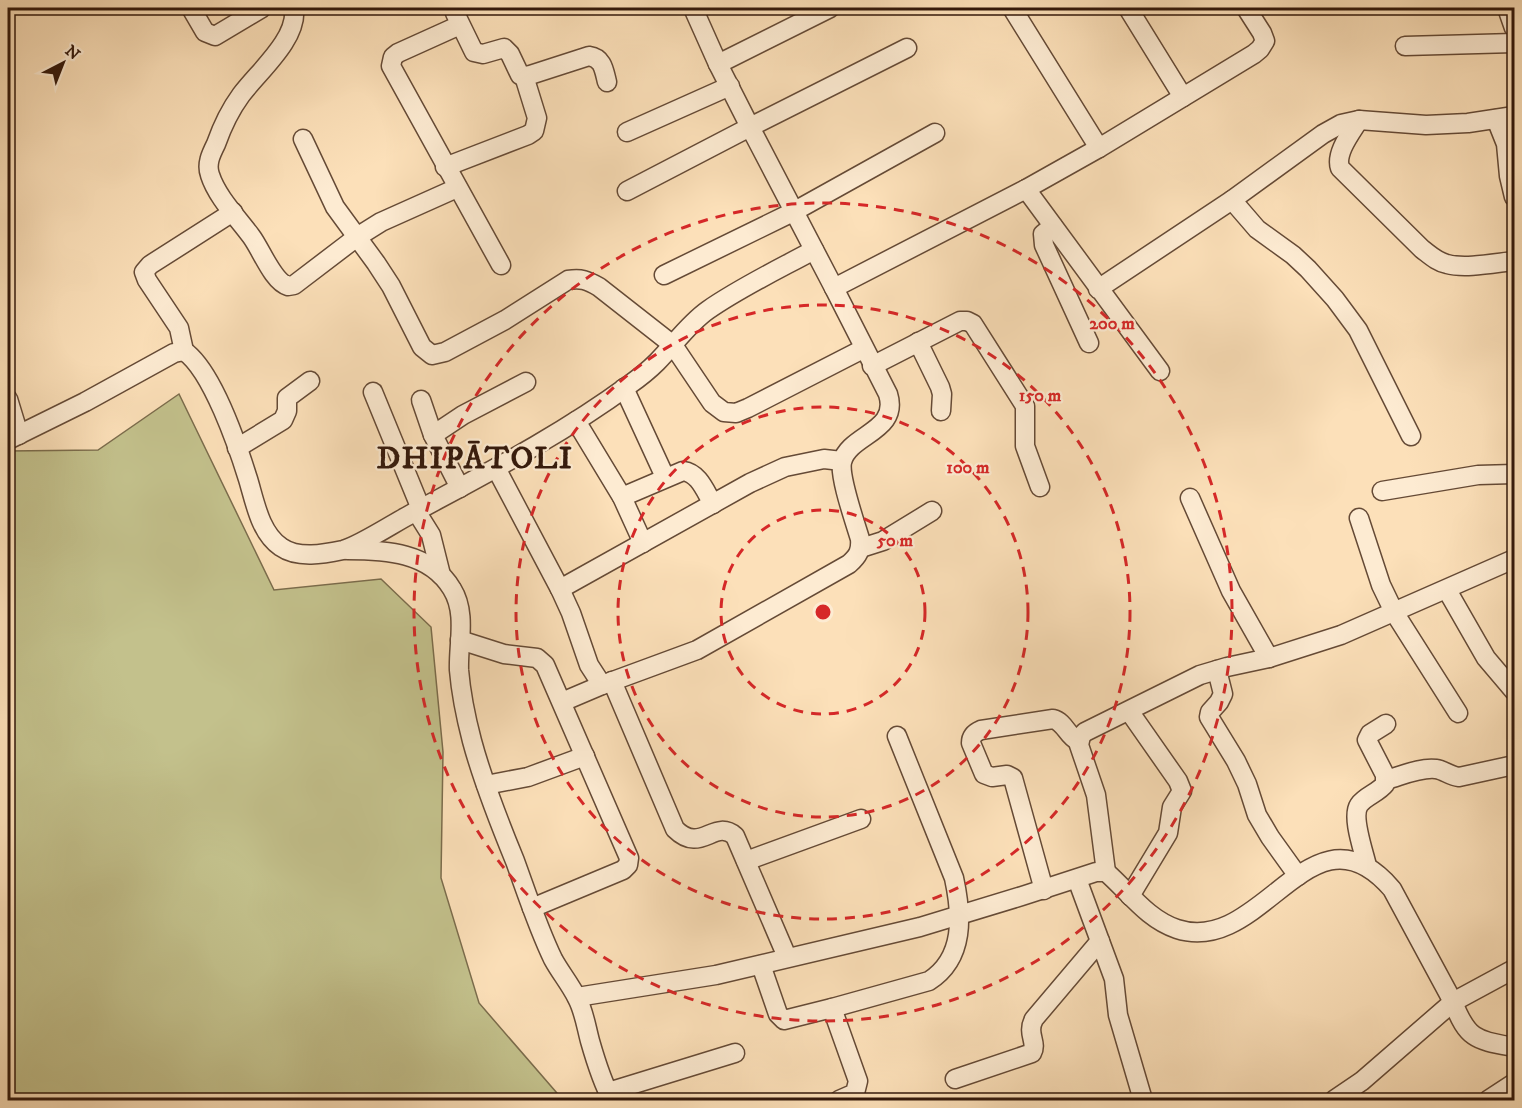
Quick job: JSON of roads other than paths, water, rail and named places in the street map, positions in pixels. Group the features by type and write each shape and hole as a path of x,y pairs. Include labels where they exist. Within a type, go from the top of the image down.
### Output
{"street":[{"path":"191,8 205,32 215,36 262,8"},
{"path":"294,8 295,18 292,29 283,44 240,96 224,123 208,162 209,173 214,185 253,238 279,281 288,286 294,285 357,237 381,222 457,188"},
{"path":"718,64 830,8"},
{"path":"1012,8 1099,148"},
{"path":"1128,8 1183,97"},
{"path":"834,288 1026,189 1099,148 1260,49 1265,41 1246,8"},
{"path":"1507,8 1515,28"},
{"path":"562,702 607,683 672,661 705,646 849,564 857,557 861,548 860,539 842,475 842,462 847,452 883,422 890,411 888,394 718,64 698,9"},
{"path":"445,167 528,135 534,130 537,118 524,76 517,72 510,54 504,48 483,54 474,52 460,13 393,57 391,66 445,167 501,265"},
{"path":"1405,46 1515,43"},
{"path":"627,191 907,48"},
{"path":"524,76 589,56 596,57 600,61 607,82"},
{"path":"627,132 730,86"},
{"path":"1098,289 1232,200 1323,134 1341,124 1359,120 1426,125 1468,123 1505,117 1511,187 1515,196"},
{"path":"1359,120 1341,153 1338,162 1340,168 1422,249 1436,260 1458,266 1515,261"},
{"path":"664,275 793,212 935,133"},
{"path":"303,139 334,207 390,286 422,347 432,355 445,352 505,320 568,280 579,278 588,280 599,287 673,345 712,403 724,412 736,412 868,357 918,342 960,321 967,321 973,324 1025,406 1025,446 1040,487"},
{"path":"1026,189 1160,371"},
{"path":"1232,200 1257,229 1301,262 1353,322 1374,359 1411,436"},
{"path":"233,212 150,265 144,272 179,328 184,351 193,357 202,370 227,420 269,537 281,547 294,553 312,554 345,550 400,553 423,562 441,575 453,590 460,612 459,668 463,702 472,742 532,908 553,959 577,997 599,1072 610,1096 735,1053"},
{"path":"1053,226 1043,234 1044,245 1089,343"},
{"path":"345,550 496,468 576,421 656,363 706,311 814,250"},
{"path":"918,342 940,387 941,411"},
{"path":"8,399 13,438 174,353 184,351"},
{"path":"237,447 283,420 287,411 287,398 310,381"},
{"path":"433,435 472,410 526,382"},
{"path":"624,388 665,477"},
{"path":"373,392 431,535 441,575"},
{"path":"421,400 433,435 460,488"},
{"path":"576,421 622,497 643,543"},
{"path":"560,589 785,467 824,459 842,462"},
{"path":"496,468 560,589 589,665 607,683 675,829 687,839 695,840 723,830 735,836 787,957"},
{"path":"622,497 683,471 690,472 698,478 713,504"},
{"path":"1382,491 1478,475 1515,474"},
{"path":"1190,498 1231,591 1269,658"},
{"path":"861,548 883,541 932,511"},
{"path":"1359,518 1381,585 1394,612 1458,713"},
{"path":"1078,741 1085,732 1177,686 1217,670 1269,658 1341,635 1515,559"},
{"path":"1447,590 1486,658 1515,691"},
{"path":"460,640 504,654 537,658 545,665 629,858 628,865 623,870 532,908"},
{"path":"1217,670 1223,694 1209,717 1236,761 1247,784 1257,815 1298,876"},
{"path":"1129,711 1178,781 1182,791 1172,807 1168,833 1130,896"},
{"path":"1044,890 1013,778 1007,775 992,777 984,774 971,744 971,738 981,730 1053,719 1062,724 1078,741 1096,795 1106,872 1149,914 1177,929 1203,933 1226,927 1250,913 1298,876 1334,858 1367,866 1382,877 1392,889 1453,1002 1460,1020 1469,1033 1482,1041 1515,1047"},
{"path":"1386,724 1370,734 1367,740 1386,780"},
{"path":"761,965 778,1014 784,1020 929,981 941,974 951,961 956,945 959,915 954,878 897,736"},
{"path":"486,785 528,777 585,756"},
{"path":"1367,866 1356,812 1364,800 1382,788 1386,780 1435,769 1459,777 1515,765"},
{"path":"746,861 861,819"},
{"path":"577,997 678,982 761,965 920,927 1096,872 1106,872"},
{"path":"1077,879 1114,979 1118,1015 1143,1101"},
{"path":"955,1079 1032,1053 1035,1045 1030,1030 1034,1019 1100,941"},
{"path":"1334,1101 1370,1075 1453,1002 1515,969"},
{"path":"832,1008 858,1082 855,1093 839,1101"},
{"path":"1488,1101 1515,1083"}],"district":[{"name":"DHIPĀTOLI","path":"475,459"}]}
